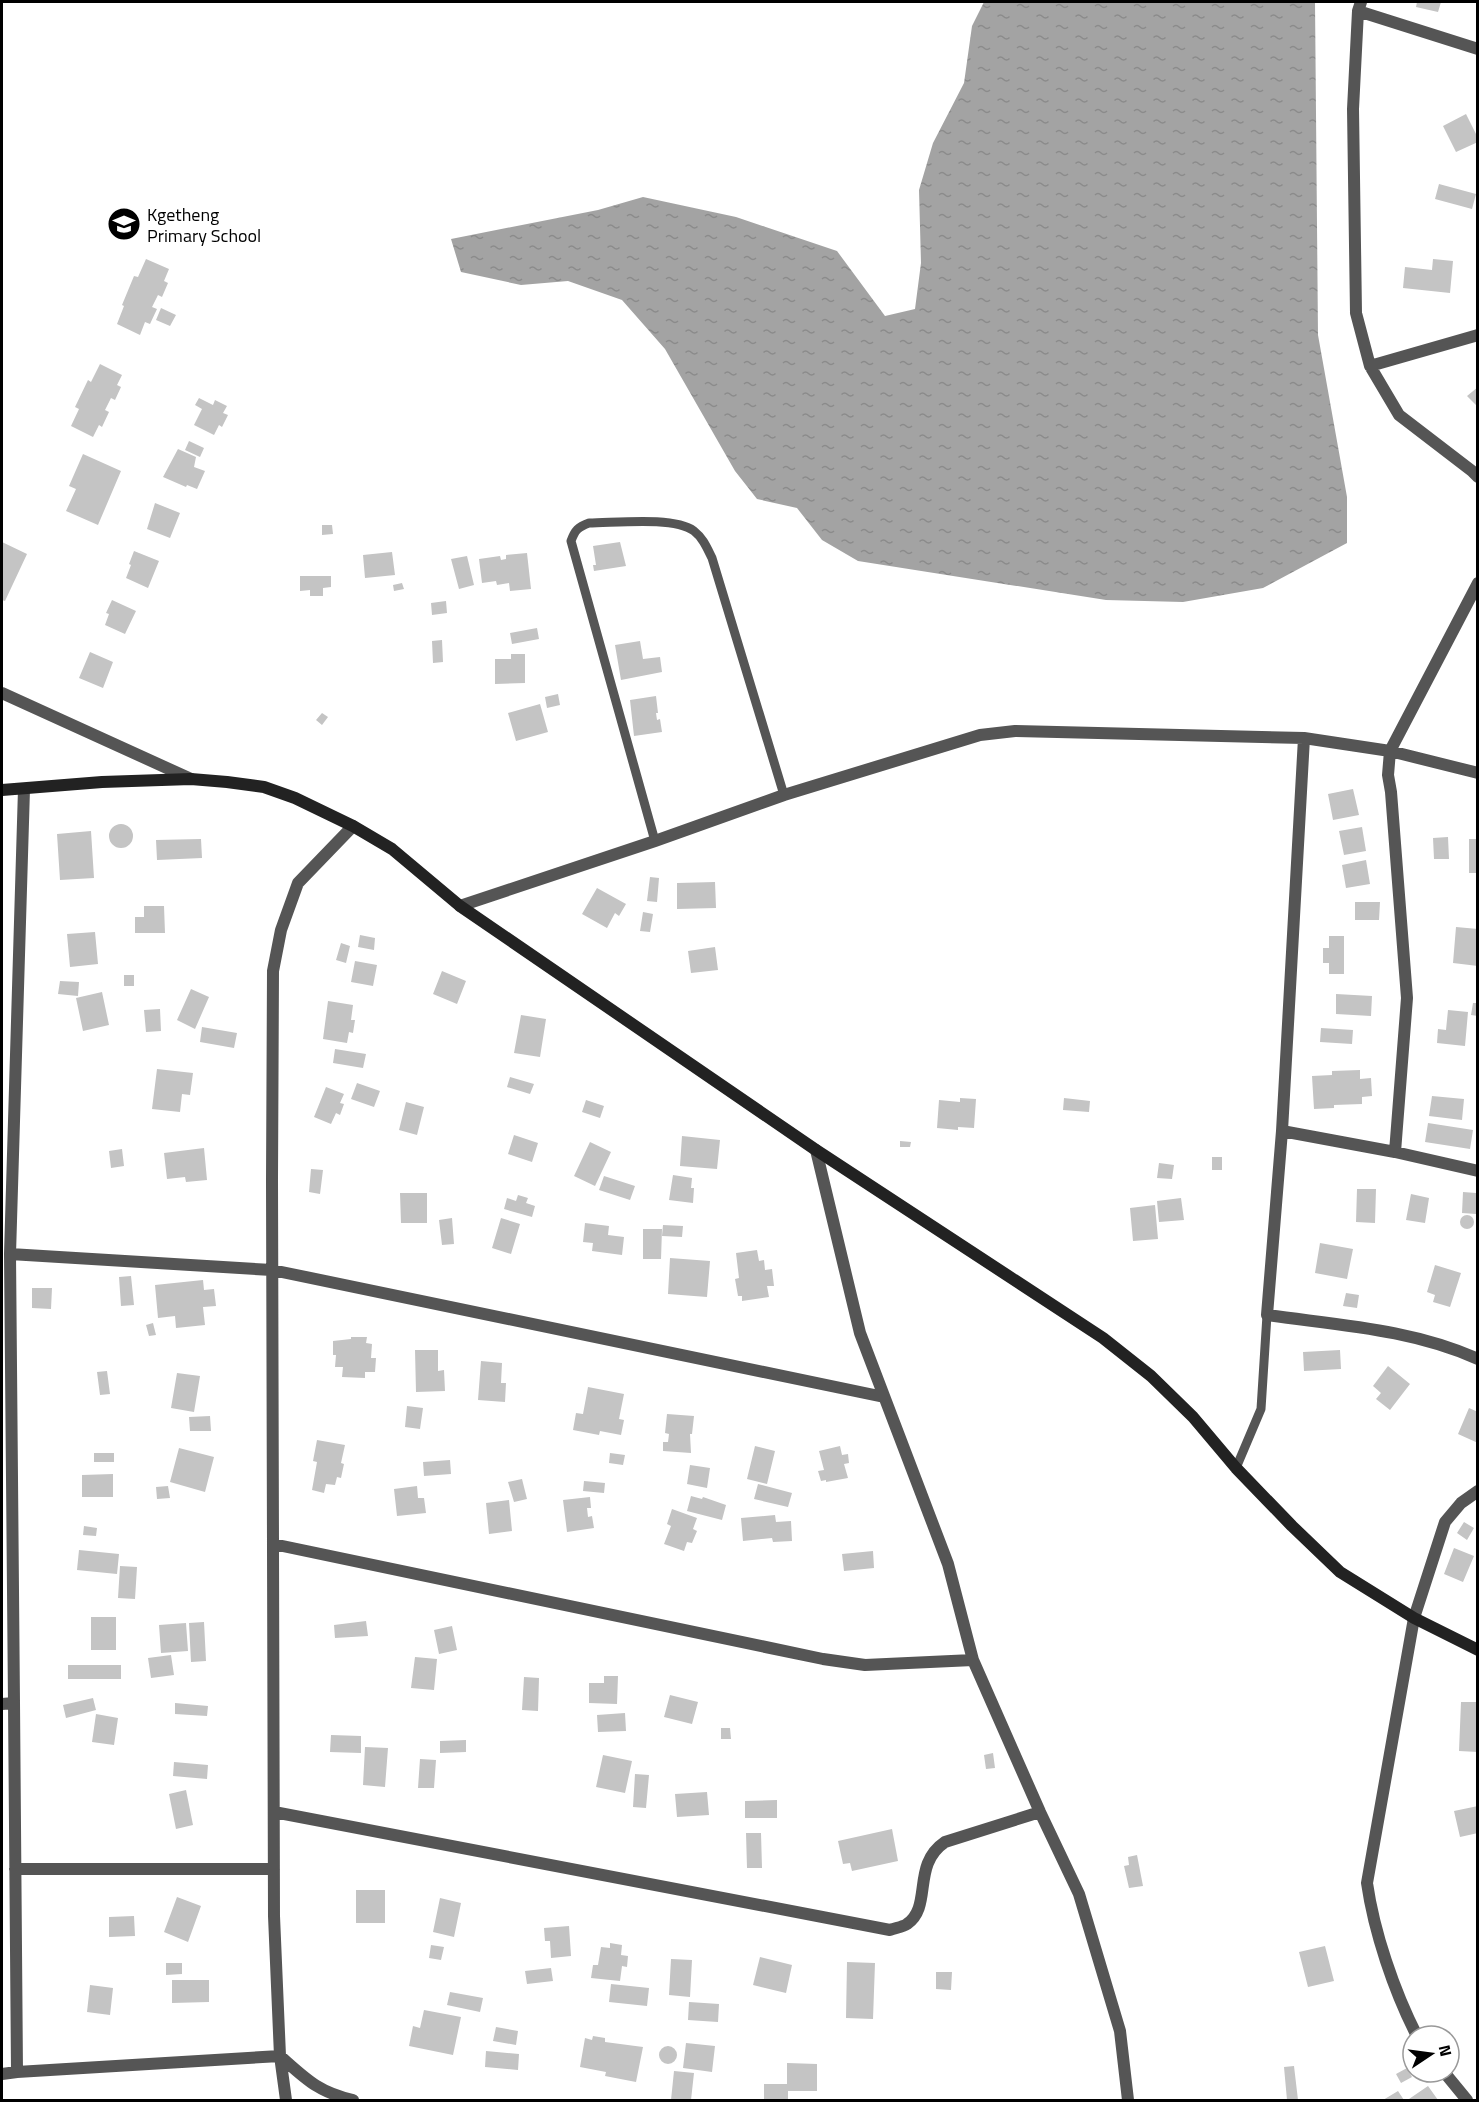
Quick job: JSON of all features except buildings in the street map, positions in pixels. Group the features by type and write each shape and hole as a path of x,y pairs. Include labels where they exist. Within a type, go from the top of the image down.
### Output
{"street":[{"path":"1478,49 1360,6 1353,109 1356,313 1370,366 1399,415 1478,477"},
{"path":"1370,366 1478,335"},
{"path":"1395,1152 1407,998 1388,775 1390,751 1478,583"},
{"path":"2,693 191,779"},
{"path":"460,906 784,795 962,740 996,732 1304,738 1390,751 1478,773"},
{"path":"1304,738 1282,1131 1267,1315 1404,1335 1444,1346 1478,1359"},
{"path":"2,790 102,782 191,779 264,787 314,806 353,826 392,849 460,906 816,1150 1103,1338 1151,1376 1193,1417 1236,1468 1340,1572 1414,1618 1478,1650"},
{"path":"17,2072 15,1869 8,1703 10,1254 24,789"},
{"path":"286,2100 280,2055 276,1992 274,1869 273,971 281,930 298,883 353,826"},
{"path":"1282,1131 1395,1152 1478,1171"},
{"path":"816,1150 860,1334 948,1564 973,1660 1079,1894 1120,2031 1128,2100"},
{"path":"10,1254 272,1270 884,1396"},
{"path":"1411,2024 1404,2010 1371,1911 1367,1883 1414,1618 1445,1522 1461,1503 1478,1491"},
{"path":"273,1544 823,1659 865,1665 973,1660"},
{"path":"274,1812 890,1930 906,1924 916,1915 927,1860 934,1849 945,1842 1040,1812"},
{"path":"15,1869 274,1869"},
{"path":"2,2074 280,2055 311,2083 325,2092 353,2100"},
{"path":"1454,2084 1467,2100"}],"lane":[{"path":"655,841 571,541 580,526 589,523 675,522 694,531 704,541 712,558 784,795"},
{"path":"1236,1468 1261,1409 1267,1315"}],"water":[{"path":"984,2 1315,2 1318,335 1347,497 1347,543 1263,588 1183,602 1106,600 858,561 822,540 797,508 757,499 735,471 665,349 622,300 568,281 521,285 461,272 451,239 598,210 643,197 736,217 837,251 885,316 915,309 921,263 919,190 933,143 964,83 972,26"}],"place":[{"name":"Kgetheng Primary School","path":"124,224"}]}
